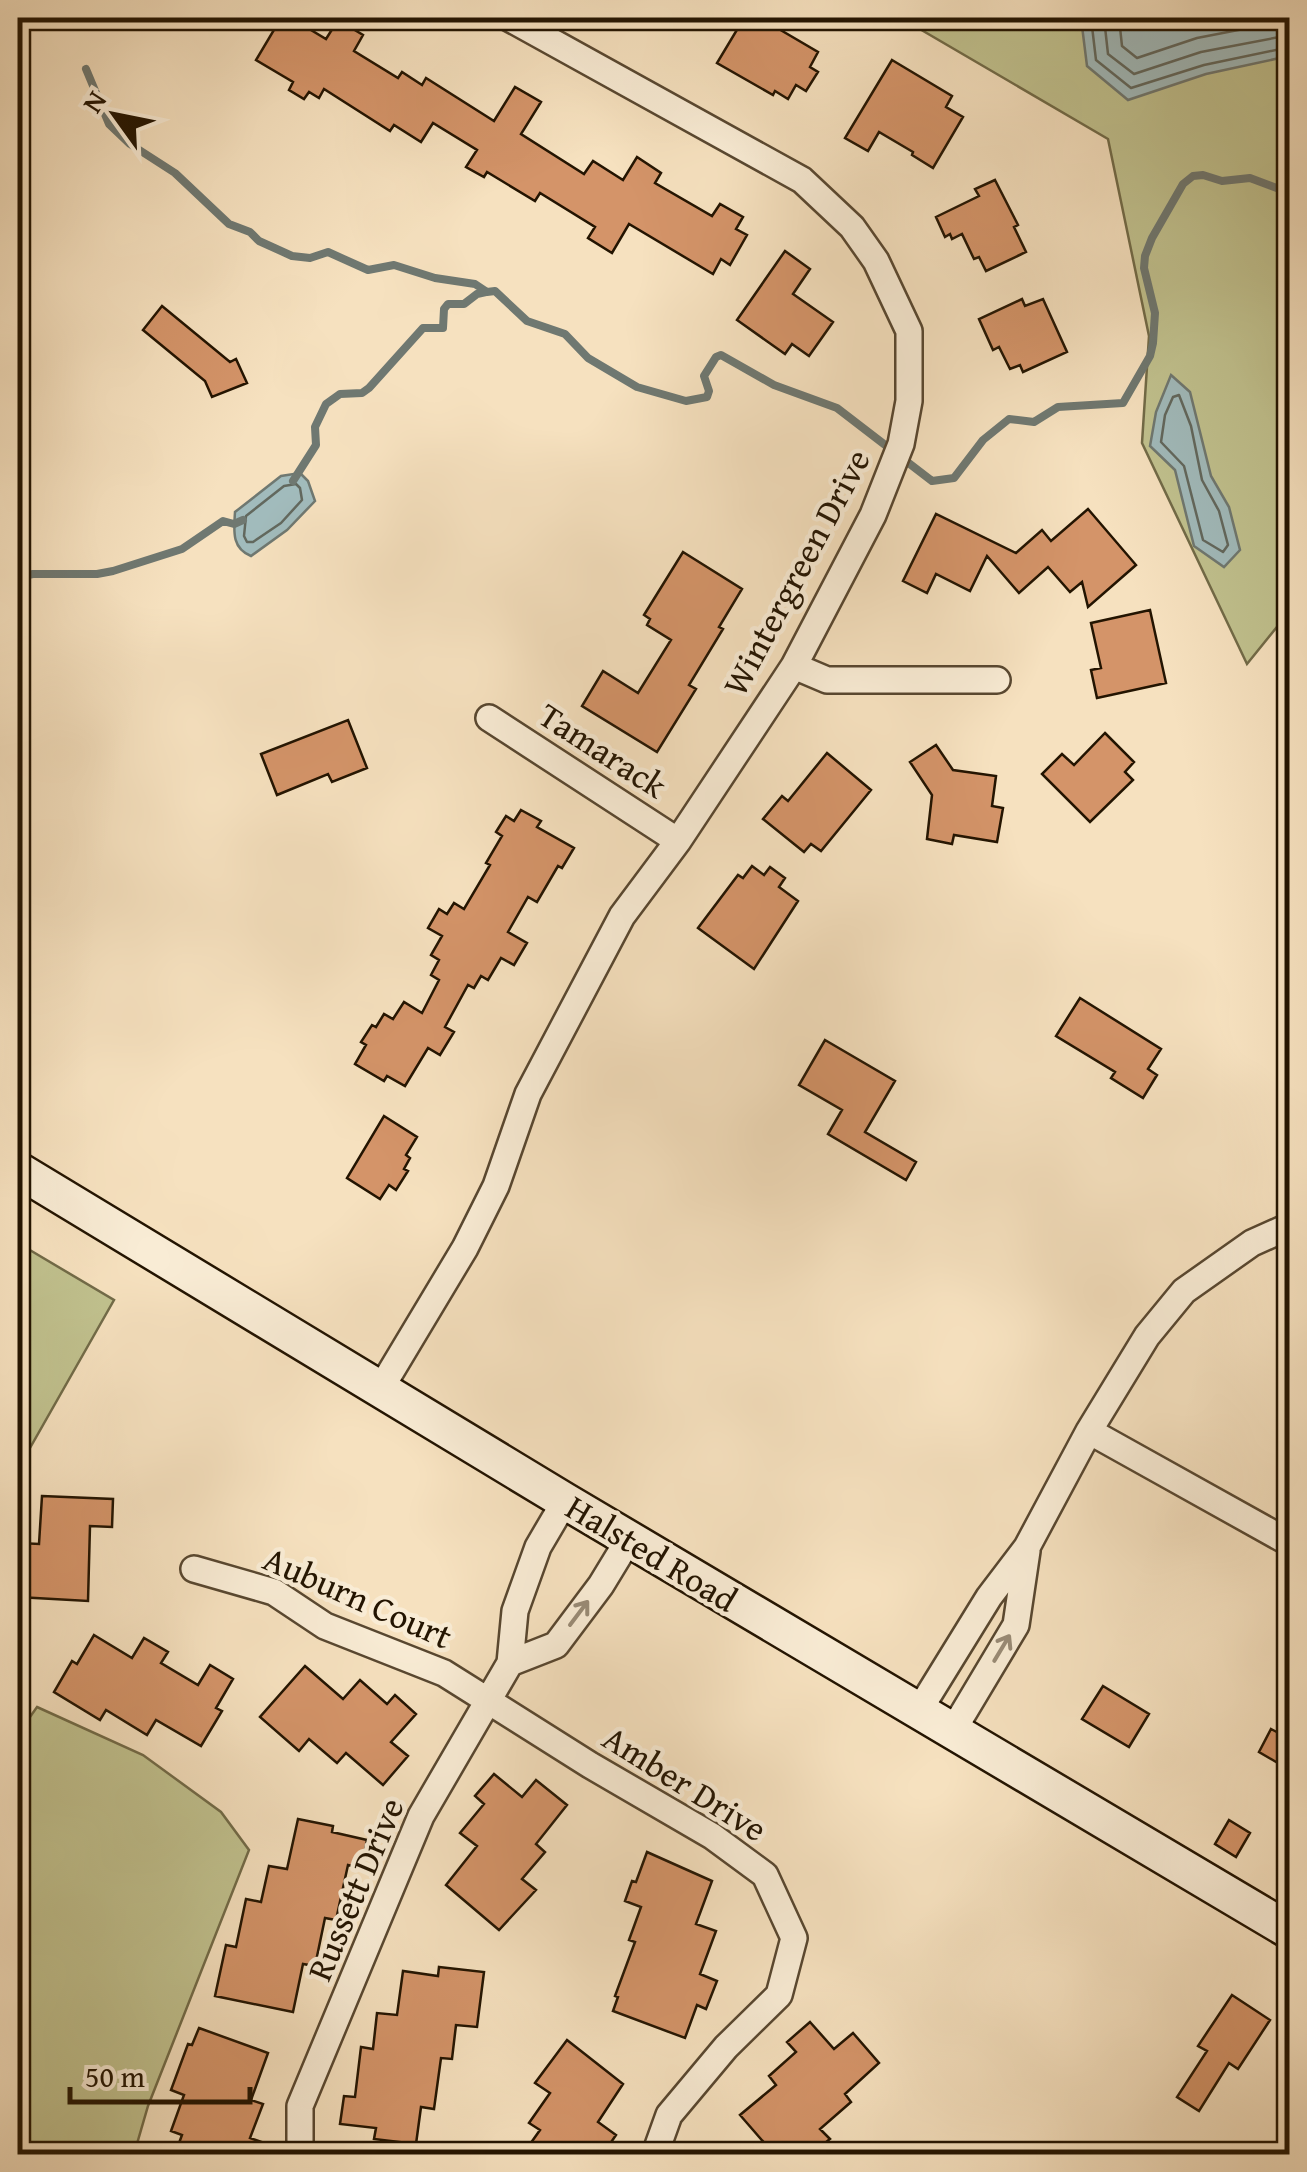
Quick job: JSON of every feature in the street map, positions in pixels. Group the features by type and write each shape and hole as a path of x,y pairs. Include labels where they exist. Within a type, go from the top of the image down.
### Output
{"street":[{"name":"Wintergreen Drive","path":"381,1388 465,1248 496,1186 528,1094 622,916 678,841 794,666 873,515 901,444 908,401 909,331 876,262 852,227 802,180 509,18"},
{"path":"794,666 827,680 997,680"},
{"name":"Tamarack","path":"489,718 678,841"},
{"name":"Halsted Road","path":"18,1170 565,1501 1290,1931"},
{"path":"918,1712 988,1596 1027,1547 1147,1336 1184,1291 1252,1243 1290,1226"},
{"path":"1090,1431 1290,1543"},
{"name":"Russett Drive","path":"300,2154 300,2106 422,1816 510,1663 515,1610 538,1548 565,1501"},
{"path":"510,1663 556,1645 629,1539"},
{"path":"952,1732 1016,1625 1027,1547"},
{"name":"Auburn Court","path":"194,1569 274,1592 325,1626 444,1672 488,1700"},
{"name":"Amber Drive","path":"488,1700 740,1854 765,1876 794,1938 779,1995 726,2047 669,2115 654,2154"}],"green space":[{"path":"901,18 1289,18 1289,612 1247,664 1142,443 1149,336 1108,139"},
{"path":"18,1243 114,1300 18,1469"},
{"path":"37,1707 143,1755 221,1812 249,1850 148,2106 134,2154 18,2154 18,1734"}],"water":[{"path":"1081,18 1289,18 1289,56 1206,74 1128,100 1087,66"},
{"path":"1171,375 1190,392 1211,476 1229,507 1240,550 1224,567 1194,546 1175,470 1150,446 1156,412"},
{"path":"300,473 308,481 315,501 287,530 251,556 245,553 235,538 235,512 281,476"}],"building":[{"path":"281,18 291,18 326,39 338,20 363,35 354,51 398,78 402,72 422,85 426,78 494,121 515,87 541,102 521,134 584,174 593,161 623,180 637,157 661,173 655,183 712,216 720,204 743,217 736,229 747,235 730,265 721,259 713,274 629,224 612,253 588,238 595,227 540,193 535,201 487,172 484,177 466,167 477,150 433,123 421,142 394,125 390,131 324,89 319,98 309,92 304,99 289,90 293,82 256,60"},
{"path":"744,18 760,18 818,52 810,67 818,72 806,91 796,85 788,99 775,91 773,95 717,63"},
{"path":"892,60 952,96 946,107 963,117 933,168 879,132 868,151 845,138"},
{"path":"995,180 1018,225 1014,227 1026,252 986,271 979,257 974,259 962,234 952,239 950,234 945,237 936,217 979,196 975,189"},
{"path":"785,251 810,269 793,294 833,322 809,356 792,344 785,354 737,320"},
{"path":"1022,299 1025,306 1043,299 1067,352 1023,372 1020,365 1010,369 999,347 993,350 979,319"},
{"path":"162,306 230,362 236,359 247,383 212,397 205,381 143,330"},
{"path":"1088,509 1136,565 1088,607 1082,582 1070,592 1048,567 1019,593 987,556 970,591 936,574 927,593 903,581 936,514 1016,553 1042,530 1051,541"},
{"path":"683,552 742,589 689,685 696,689 657,752 582,706 603,671 638,693 671,640 647,625 650,619 644,615"},
{"path":"1150,610 1166,683 1097,698 1091,670 1101,668 1091,623"},
{"path":"348,720 367,768 332,782 328,774 277,795 261,754"},
{"path":"1105,733 1134,762 1125,772 1133,780 1090,822 1042,774 1062,754 1074,765"},
{"path":"936,745 953,770 996,776 992,806 1003,808 997,842 954,835 952,844 927,839 932,795 910,762"},
{"path":"827,753 871,790 821,851 811,844 804,852 763,819 782,796 788,801"},
{"path":"521,810 541,821 537,827 574,848 562,868 558,866 537,902 528,897 508,932 527,943 514,965 501,958 488,980 481,976 474,988 468,985 445,1027 454,1032 440,1055 428,1048 405,1086 387,1076 384,1081 355,1064 366,1045 361,1042 384,1014 393,1019 404,1002 422,1013 439,980 431,975 439,960 431,955 442,936 428,928 439,909 447,914 454,903 464,909 490,865 486,863 502,836 496,832 506,816 514,821"},
{"path":"752,866 764,875 770,867 785,878 779,887 798,901 754,969 698,928 738,875 743,878"},
{"path":"1080,998 1161,1049 1148,1069 1157,1075 1143,1098 1111,1078 1115,1072 1056,1036"},
{"path":"825,1040 895,1081 865,1132 916,1162 906,1180 828,1134 842,1110 799,1085"},
{"path":"384,1116 417,1137 406,1155 410,1158 404,1169 408,1171 396,1190 389,1185 380,1199 347,1178"},
{"path":"42,1496 113,1499 112,1527 90,1526 88,1601 18,1597 20,1543 39,1544"},
{"path":"94,1635 132,1658 144,1638 168,1652 161,1663 198,1685 210,1665 233,1679 216,1708 222,1711 201,1746 156,1720 147,1735 106,1710 100,1720 54,1692 72,1661 77,1664"},
{"path":"305,1666 343,1699 360,1680 387,1704 395,1695 416,1714 391,1742 408,1756 383,1785 346,1753 337,1763 309,1739 299,1751 260,1717"},
{"path":"1103,1686 1149,1714 1129,1747 1082,1719"},
{"path":"1271,1729 1290,1739 1290,1755 1283,1766 1259,1752"},
{"path":"494,1774 522,1797 536,1780 567,1805 536,1844 545,1852 522,1879 536,1890 499,1930 446,1885 477,1846 460,1833 484,1804 475,1796"},
{"path":"298,1819 333,1826 332,1832 367,1840 361,1868 348,1865 336,1920 325,1918 315,1966 303,1964 293,2012 215,1996 226,1945 236,1947 246,1899 261,1902 269,1866 287,1869"},
{"path":"1229,1820 1250,1833 1236,1857 1215,1844"},
{"path":"647,1852 712,1881 696,1924 716,1931 700,1974 717,1981 706,2009 697,2005 685,2038 613,2011 635,1942 629,1940 641,1907 625,1901"},
{"path":"439,1967 484,1972 477,2027 456,2025 452,2059 441,2058 434,2109 421,2107 416,2144 374,2139 376,2128 340,2124 344,2096 355,2097 361,2047 373,2049 377,2013 397,2015 403,1971 438,1976"},
{"path":"1232,1995 1270,2020 1238,2069 1229,2063 1199,2111 1177,2097 1207,2051 1198,2046"},
{"path":"810,2022 834,2049 853,2033 879,2063 845,2094 851,2102 820,2129 830,2139 811,2154 774,2154 740,2115 776,2085 769,2076 796,2052 787,2042"},
{"path":"199,2028 268,2053 251,2100 263,2104 250,2138 284,2150 284,2154 175,2154 182,2135 171,2131 184,2095 171,2090 188,2044 192,2045"},
{"path":"567,2040 623,2084 598,2122 616,2135 603,2154 523,2154 540,2130 529,2123 550,2093 535,2083"}],"waterway":[{"path":"86,69 109,124 130,144 175,173 229,224 250,232 259,241 292,256 310,258 328,252 368,270 394,265 495,291 527,321 565,334 588,358 637,387 686,401 707,397 704,376 721,355 774,385 837,408 932,481 954,478 983,440 1009,419 1034,422 1058,407 1123,403 1150,356 1153,343 1155,313 1144,268 1145,256 1183,184 1193,176 1203,175 1222,181 1250,178 1290,193"},
{"path":"293,481 316,445 315,427 326,404 340,394 362,393 369,388 423,328 443,328 448,304 464,304 486,292"},
{"path":"18,577 113,571 182,549 223,521 234,524 243,520"}]}
